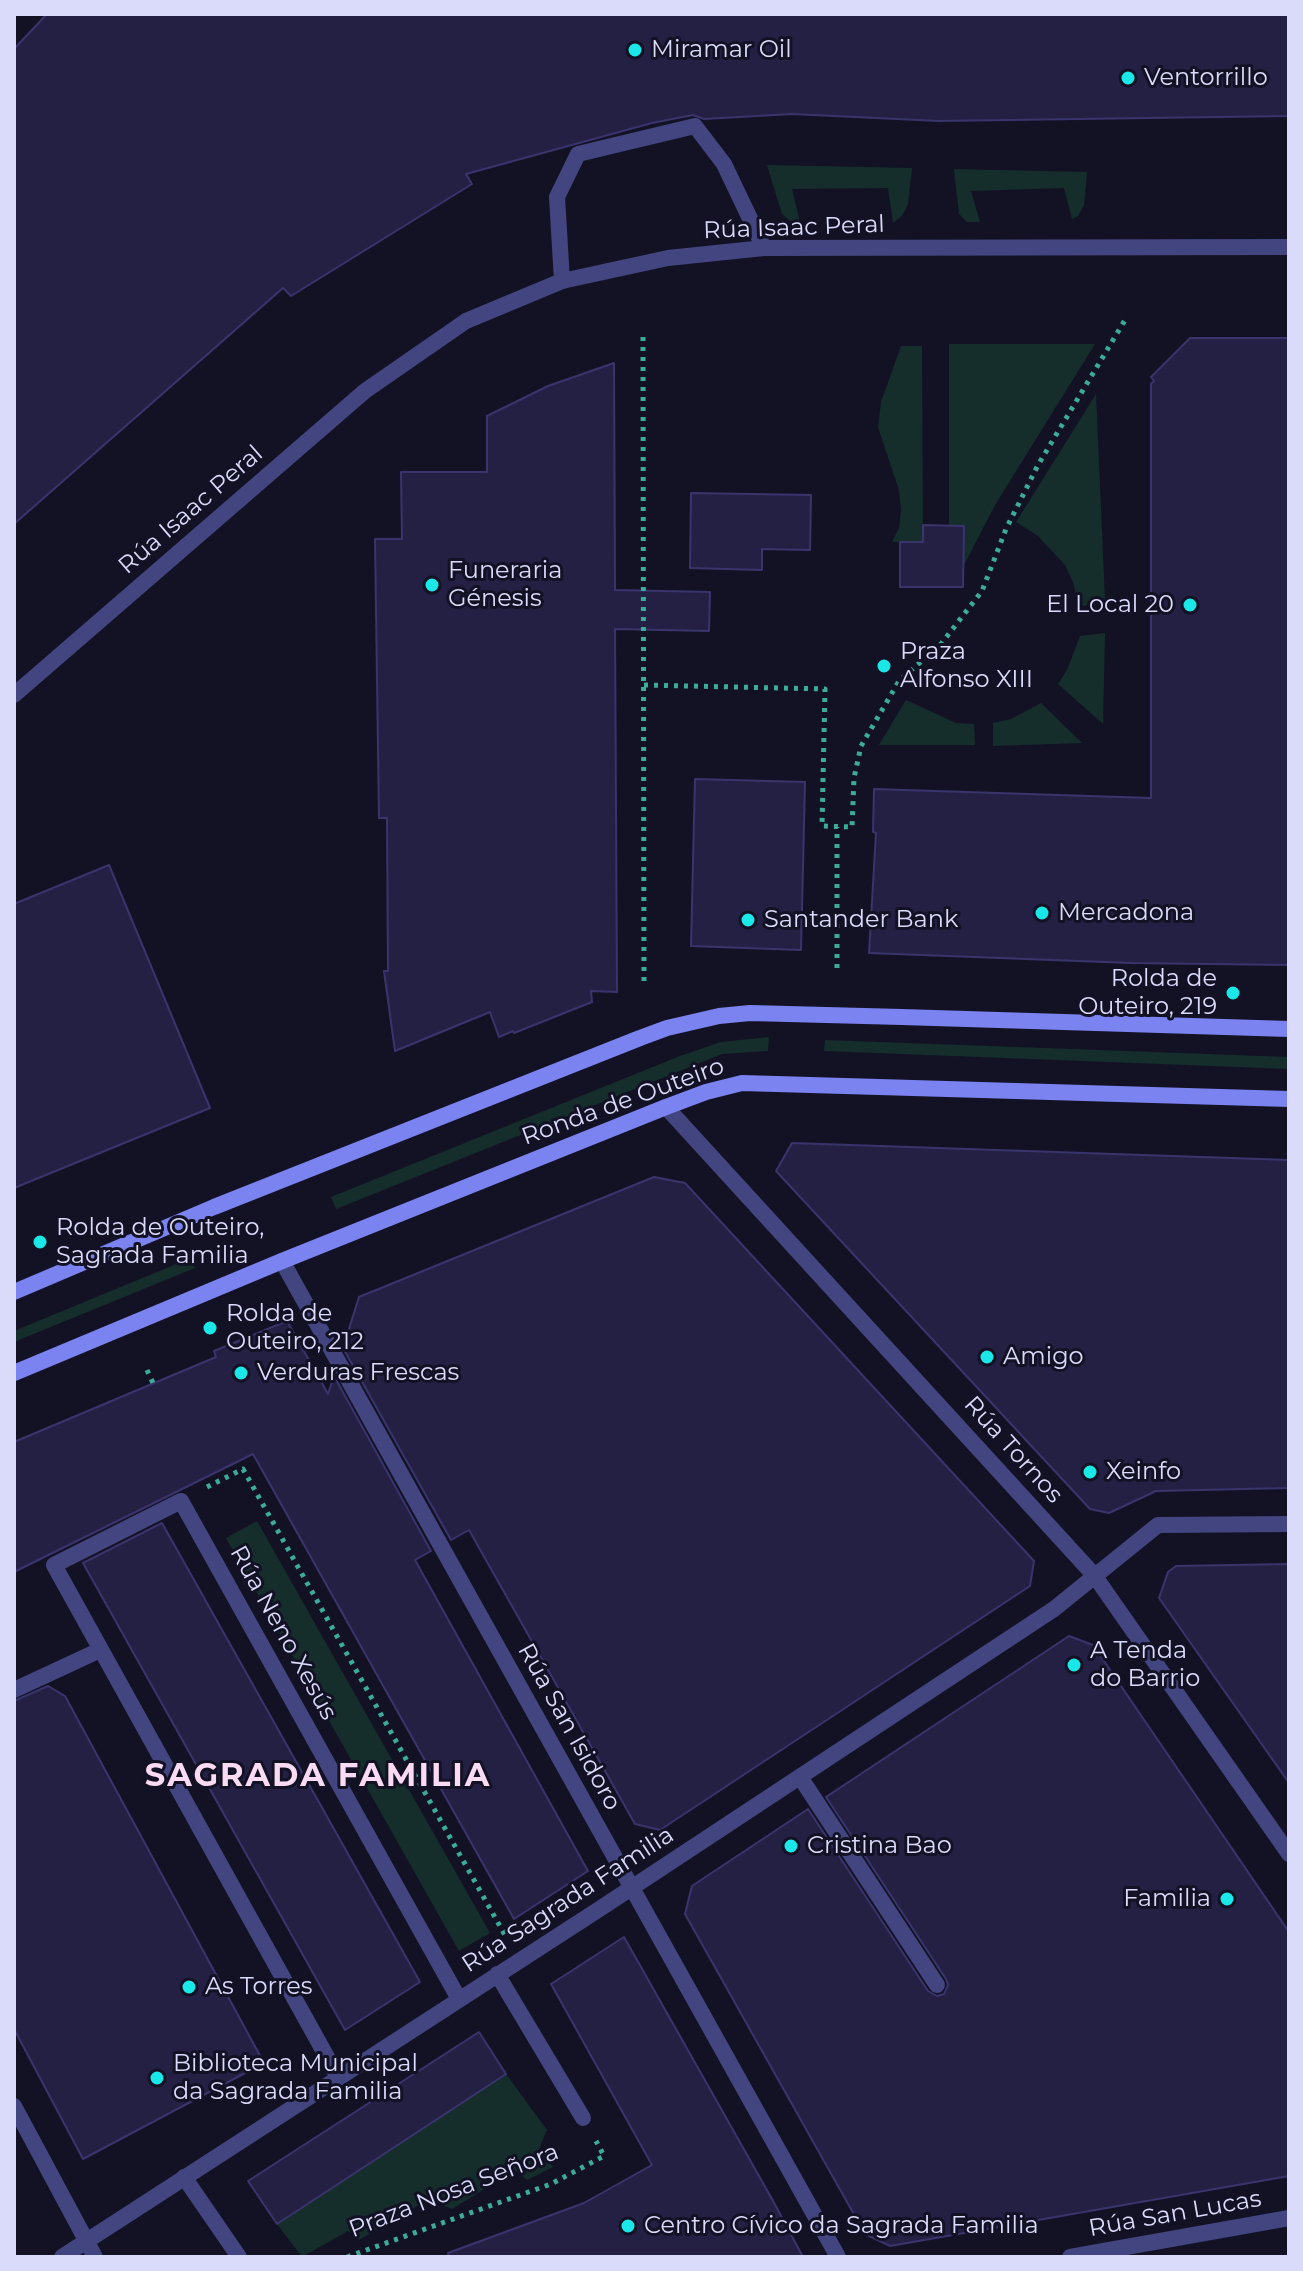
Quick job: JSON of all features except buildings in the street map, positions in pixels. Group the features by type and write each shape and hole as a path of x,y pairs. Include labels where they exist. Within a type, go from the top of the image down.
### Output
{"main road":[{"name":"Ronda de Outeiro","path":"14,1292 205,1211 640,1038 719,1016 750,1013 1289,1029"},
{"name":"Ronda de Outeiro","path":"14,1373 282,1261 666,1107 742,1083 1289,1099"}],"street":[{"path":"562,281 557,197 578,154 695,126 724,164 764,248"},
{"name":"Rúa Isaac Peral","path":"14,695 365,391 466,321 562,281 668,258 764,248 1289,247"},
{"name":"Rúa Tornos","path":"666,1107 1094,1575 1289,1854"},
{"name":"Rúa San Isidoro","path":"282,1261 838,2257"},
{"name":"Rúa Neno Xesús","path":"100,1650 54,1565 181,1501 459,1999"},
{"name":"Rúa Sagrada Familia","path":"62,2257 1054,1609 1158,1525 1289,1524"},
{"path":"14,1690 100,1650 338,2077"},
{"path":"800,1777 937,1985"},
{"path":"497,1974 583,2118"},
{"path":"14,2106 95,2257"},
{"path":"184,2177 239,2257"},
{"name":"Rúa San Lucas","path":"1070,2257 1289,2218"}],"path":[{"path":"644,685 825,689 822,826 852,827 854,778 861,746 899,681 941,644 982,591 1006,529 1038,465 1125,320"},
{"path":"643,337 644,987"},
{"path":"837,827 837,968"},
{"path":"147,1370 153,1383"},
{"path":"199,1492 243,1469 519,1960"},
{"name":"Praza Nosa Señora","path":"347,2257 551,2184 604,2156 583,2118"}],"green space":[{"path":"767,165 912,168 908,204 902,216 893,223 888,188 792,189 800,222 790,221 782,214"},
{"path":"954,169 1087,172 1084,205 1078,216 1072,219 1064,188 971,191 980,222 967,222 959,214"},
{"path":"949,344 1095,344 995,505 963,567 949,567"},
{"path":"901,346 922,346 923,542 892,542 899,528 899,490 878,427 881,402"},
{"path":"1096,394 1105,601 1079,607 1065,565 1038,536 1016,522"},
{"path":"1105,633 1103,724 1058,684 1080,636"},
{"path":"906,700 956,723 974,724 975,745 879,745"},
{"path":"1041,703 1082,743 993,746 993,723 1011,719"},
{"path":"769,1037 768,1051 722,1054 336,1209 331,1197 680,1056 721,1042"},
{"path":"825,1040 1289,1057 1289,1069 824,1051"},
{"path":"191,1258 195,1268 14,1342 14,1331"},
{"path":"257,1521 490,1933 459,1951 226,1538"},
{"path":"506,2074 547,2130 539,2149 553,2167 527,2180 515,2170 452,2209 429,2199 359,2240 348,2231 302,2257 277,2224"}],"place":[{"name":"Miramar Oil","path":"635,50"},
{"name":"Ventorrillo","path":"1128,78"},
{"name":"Funeraria Génesis","path":"432,585"},
{"name":"El Local 20","path":"1190,605"},
{"name":"Praza Alfonso XIII","path":"884,666"},
{"name":"Mercadona","path":"1042,913"},
{"name":"Santander Bank","path":"748,920"},
{"name":"Rolda de Outeiro, 219","path":"1233,993"},
{"name":"Rolda de Outeiro, Sagrada Familia","path":"40,1242"},
{"name":"Rolda de Outeiro, 212","path":"210,1328"},
{"name":"Amigo","path":"987,1357"},
{"name":"Verduras Frescas","path":"241,1373"},
{"name":"Xeinfo","path":"1090,1472"},
{"name":"A Tenda do Barrio","path":"1074,1665"},
{"name":"Cristina Bao","path":"791,1846"},
{"name":"Familia","path":"1227,1899"},
{"name":"As Torres","path":"189,1987"},
{"name":"Biblioteca Municipal da Sagrada Familia","path":"157,2078"},
{"name":"Centro Cívico da Sagrada Familia","path":"628,2226"}],"district":[{"name":"SAGRADA FAMILIA","path":"318,1777"}]}
